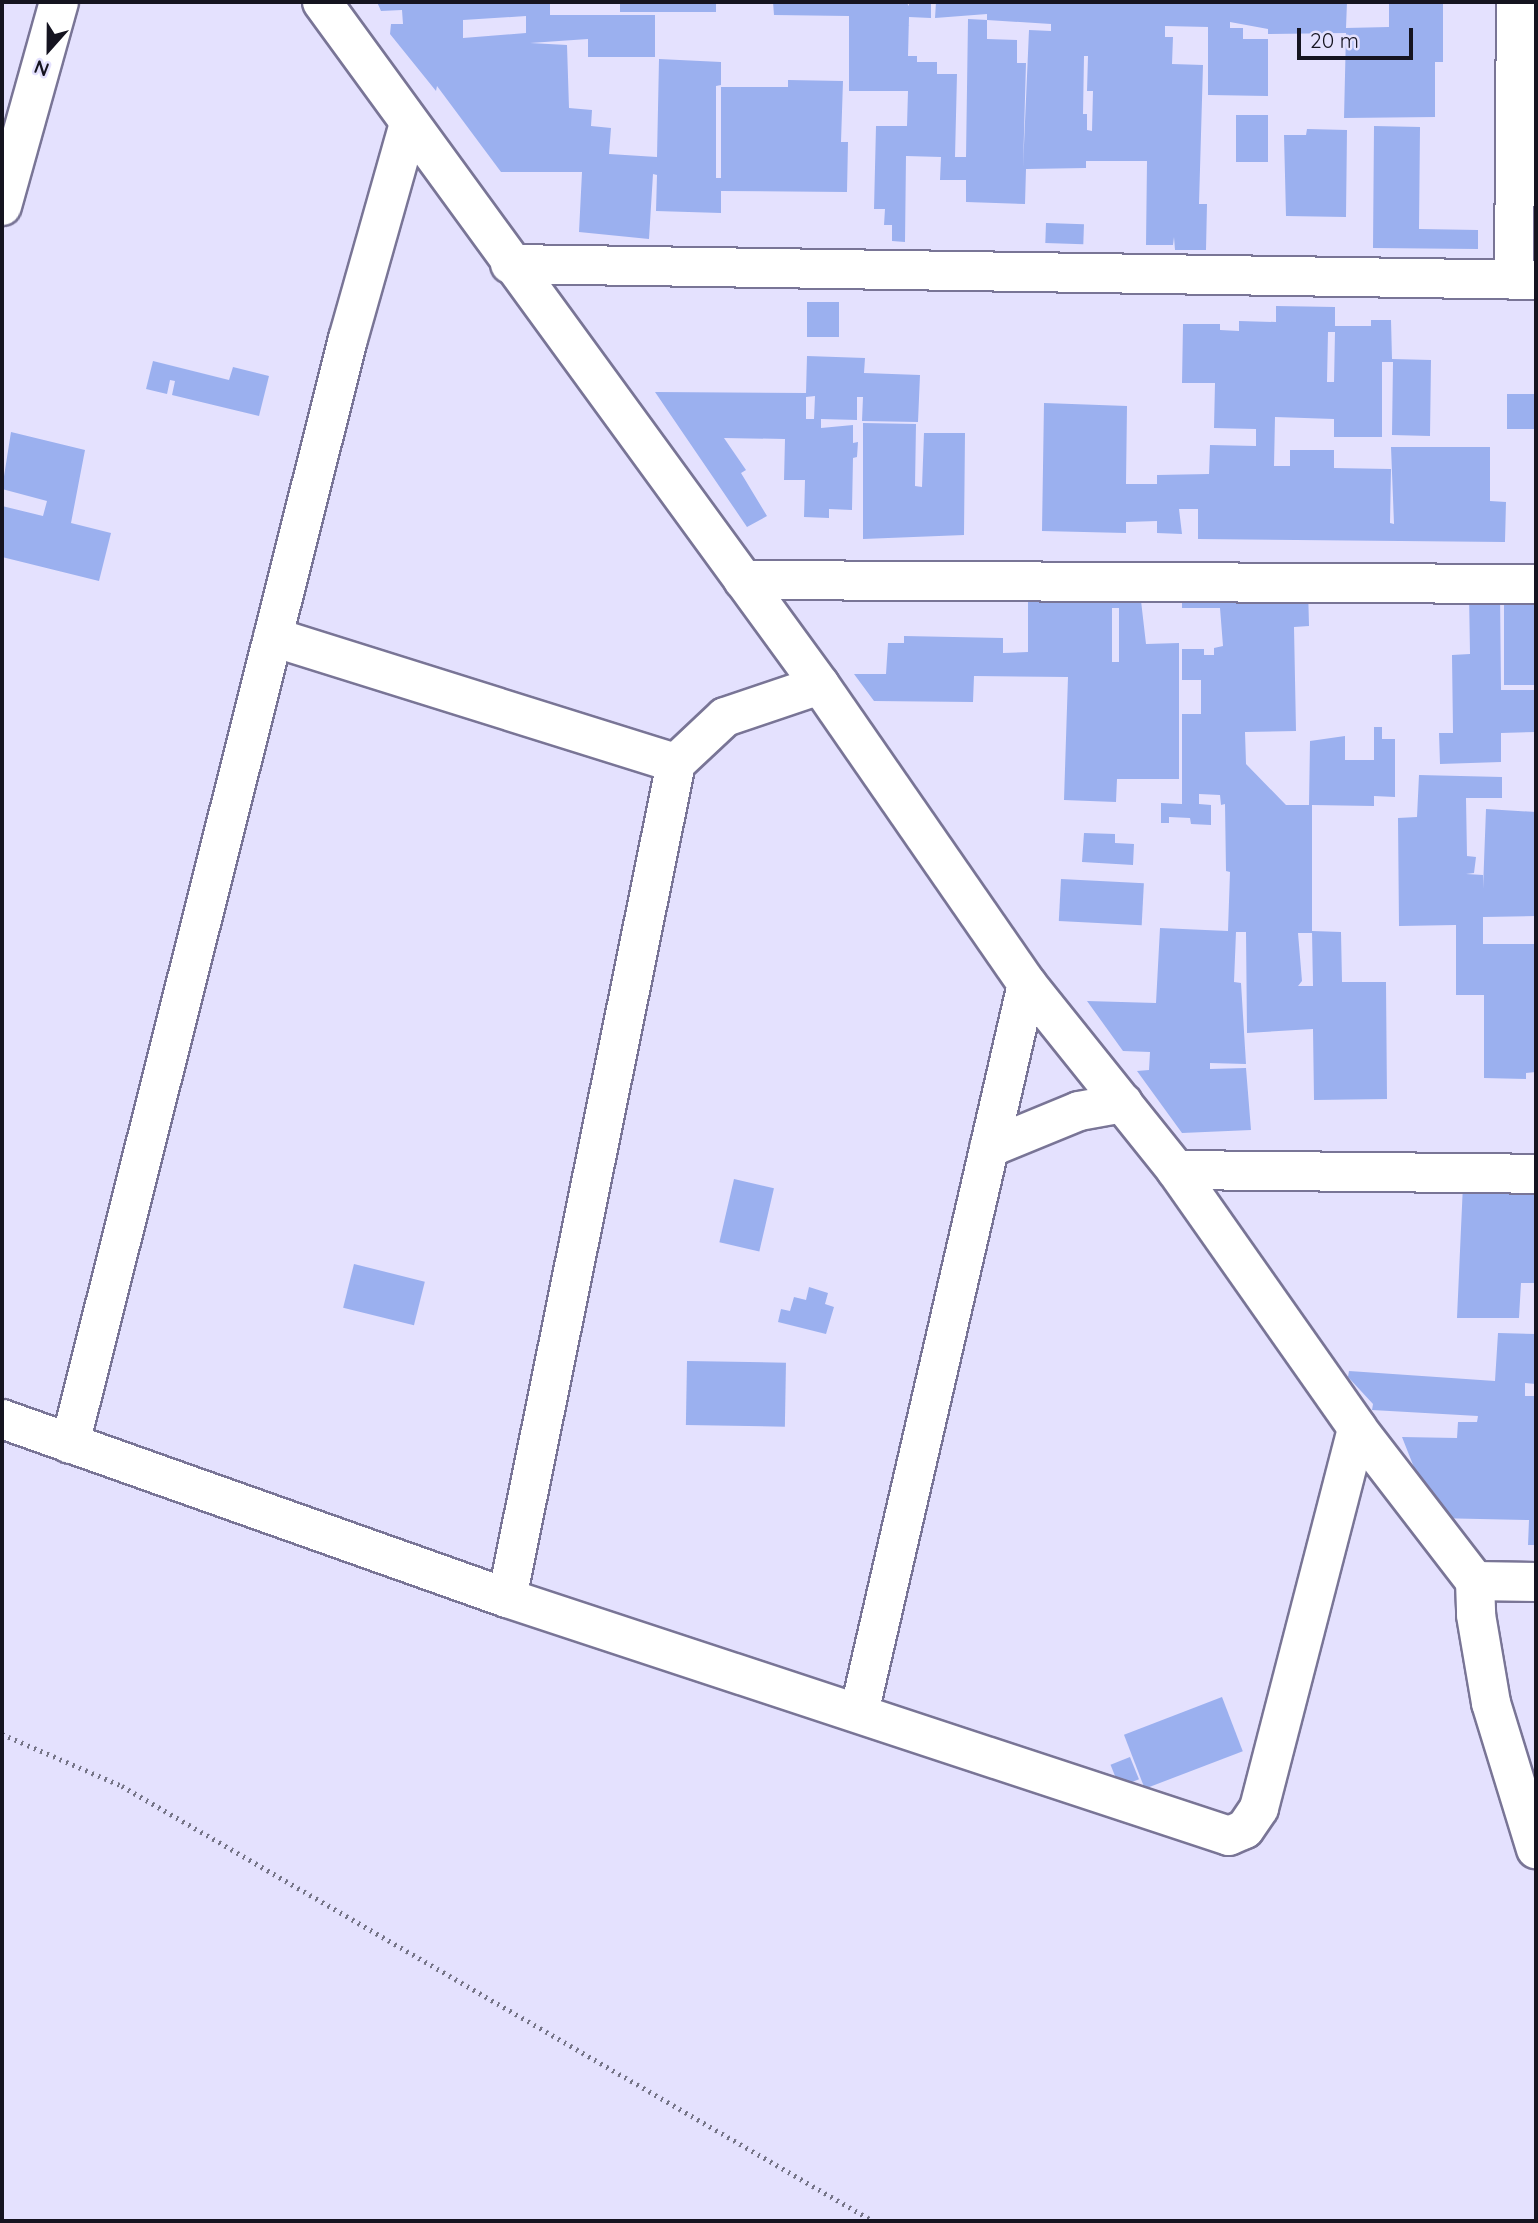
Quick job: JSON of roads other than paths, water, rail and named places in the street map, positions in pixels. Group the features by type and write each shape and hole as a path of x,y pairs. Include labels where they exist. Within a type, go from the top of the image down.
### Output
{"street":[{"path":"2,206 59,2"},
{"path":"322,2 510,264 820,685 1027,984 1176,1170 1356,1428 1475,1581 1476,1615 1491,1703 1536,1849"},
{"path":"510,264 1525,280 1516,2"},
{"path":"70,1444 348,339 409,123"},
{"path":"743,580 1536,584"},
{"path":"273,637 676,763"},
{"path":"507,1598 676,763 724,717 820,685"},
{"path":"859,1713 1027,984"},
{"path":"989,1148 1079,1111 1123,1103"},
{"path":"1176,1170 1536,1174"},
{"path":"2,1419 507,1598 1229,1836 1245,1829 1259,1808 1356,1428"},
{"path":"1475,1581 1536,1582"}]}
